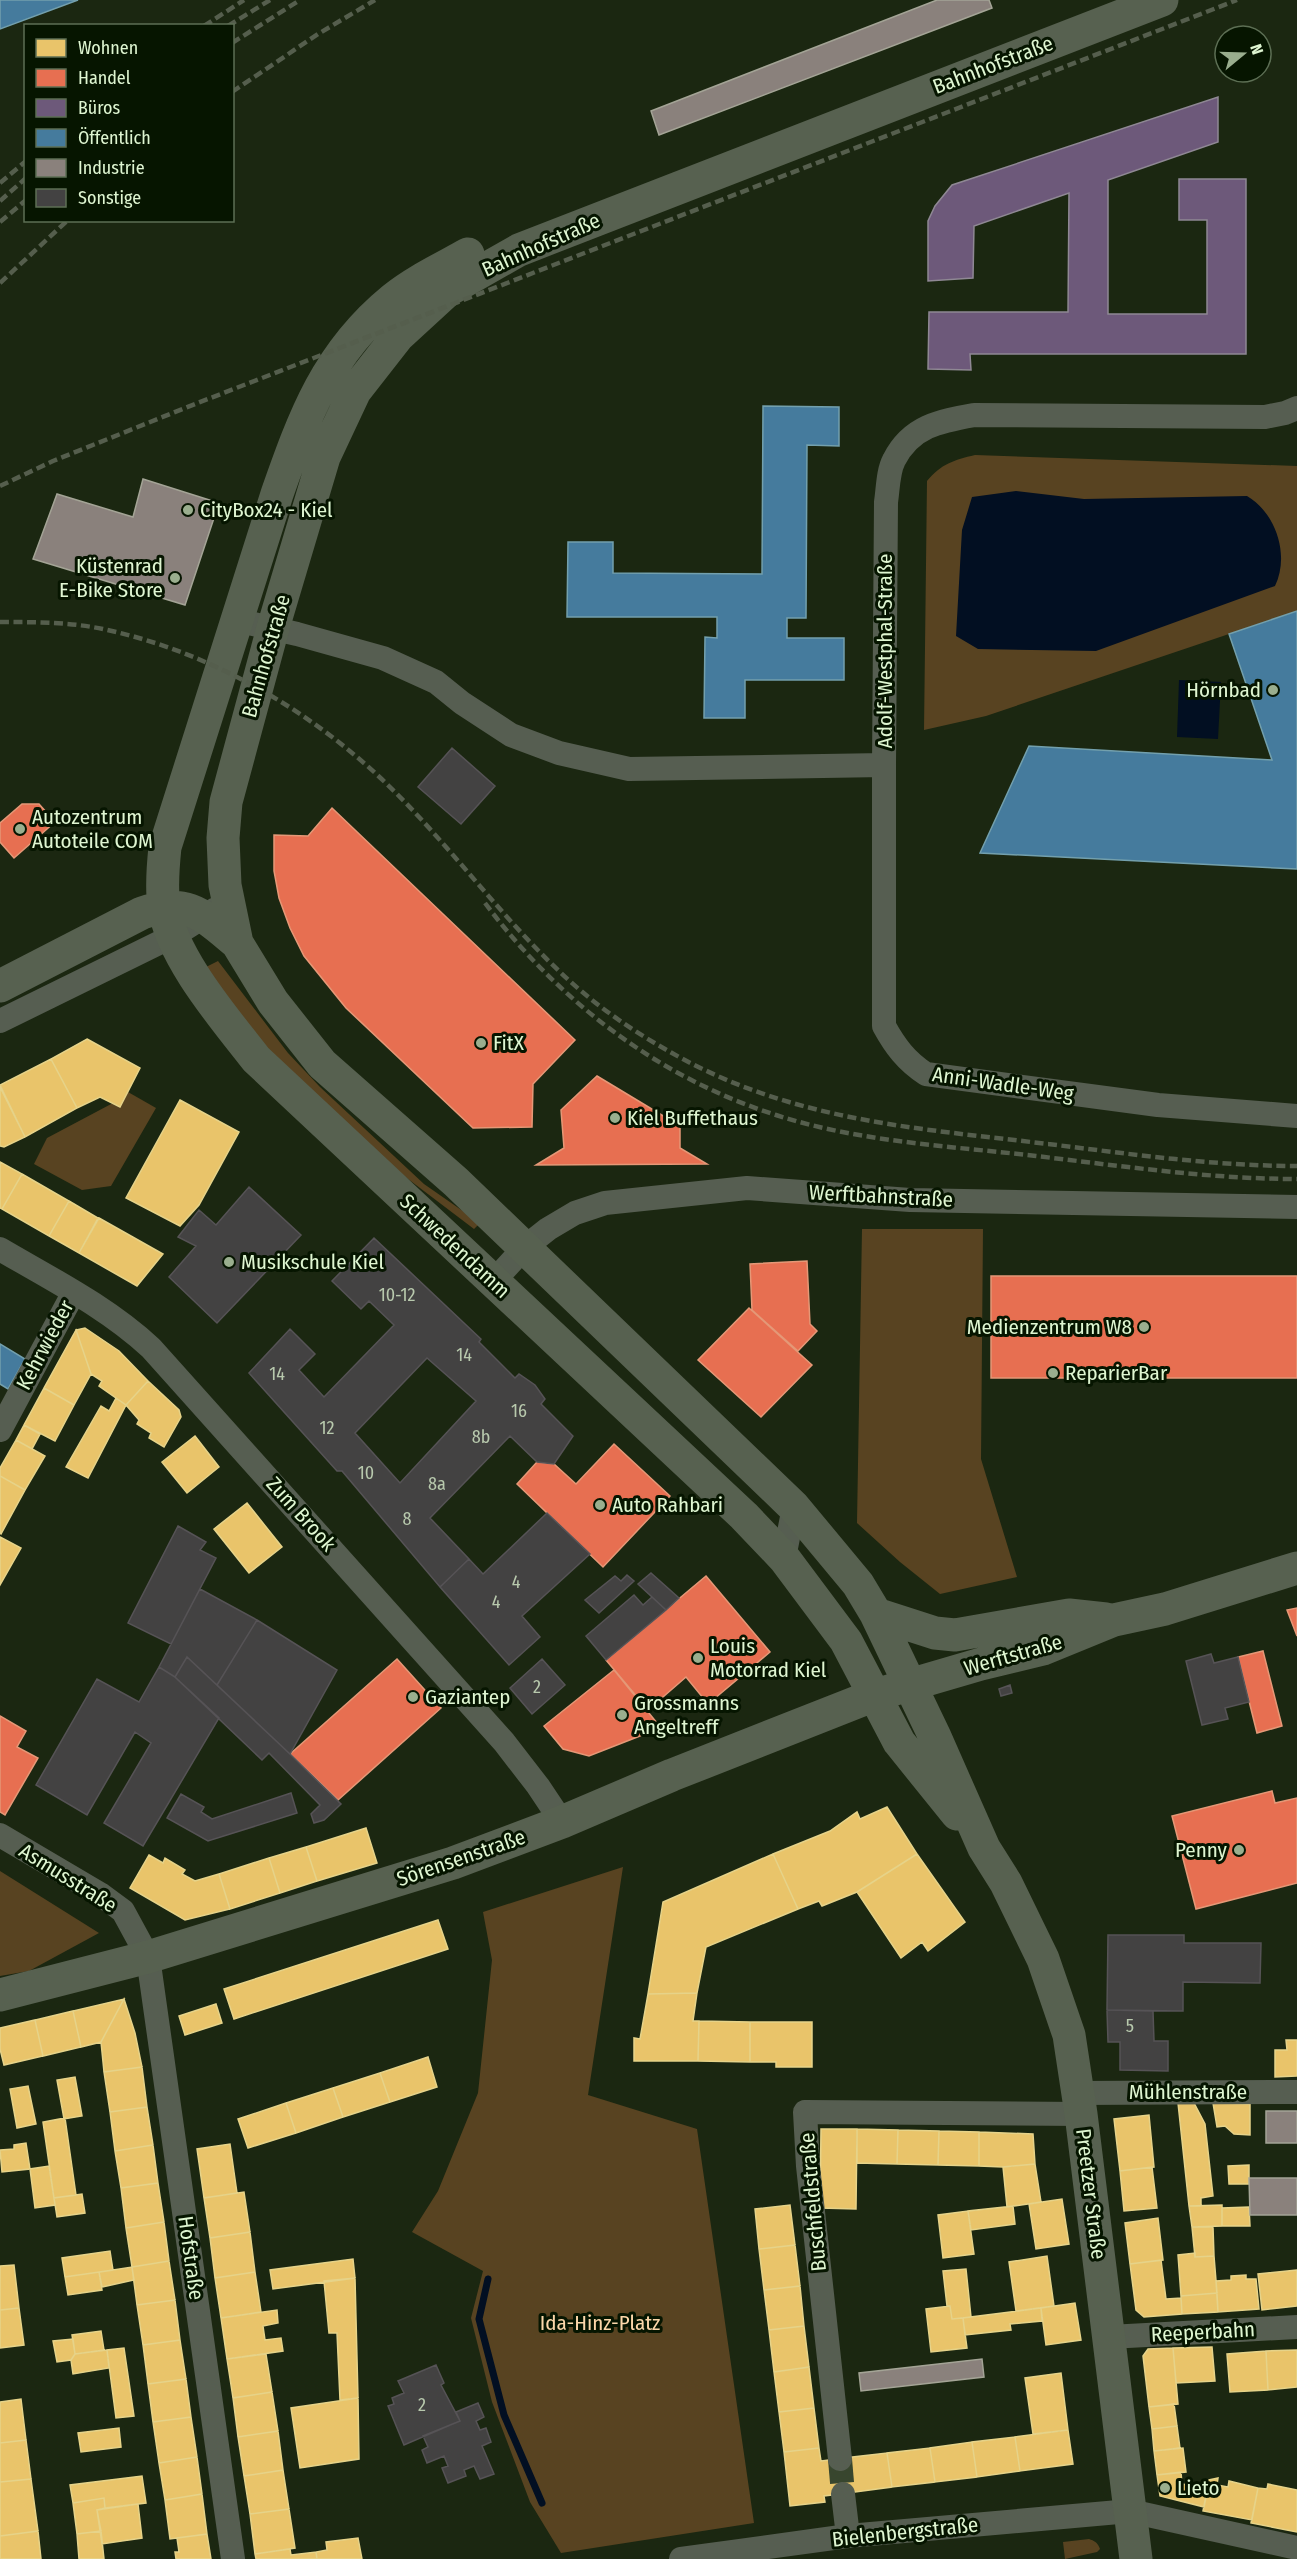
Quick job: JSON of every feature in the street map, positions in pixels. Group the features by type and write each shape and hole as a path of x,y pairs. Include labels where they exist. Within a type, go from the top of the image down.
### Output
{"main road":[{"name":"Bahnhofstraße","path":"168,921 165,847 236,620 297,438 321,383 348,344 393,299 432,273 504,236 1099,0"},
{"name":"Bahnhofstraße","path":"216,906 226,802 273,628 324,457 355,391 398,336 447,291 519,250 1162,0"},
{"path":"0,986 142,913 168,921 188,908 216,906 273,1002 322,1064 456,1182 794,1507 858,1584 876,1614 907,1678"},
{"name":"Schwedendamm","path":"168,921 217,1009 256,1059 308,1105 493,1282 744,1516 784,1558 846,1641 875,1695"},
{"name":"Werftstraße","path":"907,1678 1043,1649 1114,1620 1165,1609 1297,1568"},
{"name":"Werftstraße","path":"876,1614 935,1634 955,1635 1069,1615 1114,1620"},
{"name":"Werftstraße","path":"907,1678 955,1635"},
{"name":"Sörensenstraße","path":"0,1995 148,1957 453,1863 562,1822 672,1775 875,1695 907,1678"},
{"name":"Preetzer Straße","path":"907,1678 984,1848"},
{"name":"Preetzer Straße","path":"875,1695 899,1742 984,1848 1006,1883 1043,1959 1069,2035 1080,2104 1136,2559"}],"street":[{"name":"Adolf-Westphal-Straße","path":"236,620 383,658 436,682 462,703 512,735 559,753 603,764 629,768 884,765 886,502 893,460 916,431 944,421 974,415 1264,417 1297,408"},
{"name":"Anni-Wadle-Weg","path":"884,765 884,1026 896,1048 913,1065 926,1074 1158,1105 1297,1116"},
{"path":"0,1021 168,921"},
{"name":"Werftbahnstraße","path":"493,1282 524,1248 548,1229 575,1213 604,1203 747,1188 910,1200 1297,1207"},
{"name":"Zum Brook","path":"0,1249 74,1292 132,1330 151,1348 504,1742 562,1822"},
{"name":"Kehrwieder","path":"0,1430 74,1292"},
{"path":"784,1558 794,1507"},
{"name":"Asmusstraße","path":"0,1835 100,1894 123,1911 148,1957"},
{"name":"Hofstraße","path":"148,1957 233,2559"},
{"name":"Mühlenstraße","path":"1080,2104 1297,2092"},
{"name":"Buschfeldstraße","path":"840,2459 808,2166 805,2112 1080,2104"},
{"name":"Reeperbahn","path":"1109,2337 1297,2327"},
{"path":"843,2494 848,2536"},
{"name":"Bielenbergstraße","path":"681,2559 848,2536 1130,2511 1297,2548"}],"green space":[{"path":"975,455 1297,466 1297,611 986,716 924,730 927,481 937,470 948,464"},
{"path":"218,961 288,1053 320,1087 424,1184 480,1223 474,1229 387,1163 256,1039 206,967"},
{"path":"128,1092 156,1108 111,1186 82,1190 34,1164 47,1138 113,1103"},
{"path":"862,1229 983,1229 981,1459 1017,1577 940,1594 857,1523"},
{"name":"Ida-Hinz-Platz","path":"623,1867 588,2095 697,2129 754,2523 561,2553 530,2502 492,2402 471,2318 483,2271 412,2232 438,2191 478,2093 492,1960 483,1912"},
{"path":"0,1871 99,1933 29,1971 0,1976"},
{"path":"1089,2539 1098,2545 1100,2549 1097,2552 1065,2559 1063,2542"}],"water":[{"path":"1016,491 1084,499 1247,496 1266,513 1278,536 1281,561 1275,586 1096,651 978,649 956,636 962,530 972,497"},
{"path":"1179,680 1221,682 1218,739 1177,737"}],"building: Wohnen":[{"path":"87,1039 140,1068 120,1107 100,1097 77,1108 51,1059"},
{"path":"51,1059 77,1108 25,1137 0,1085"},
{"path":"0,1087 25,1137 4,1147 0,1146"},
{"path":"180,1100 239,1132 199,1205 180,1226 126,1198"},
{"path":"0,1162 22,1174 2,1209 0,1208"},
{"path":"22,1174 69,1201 49,1236 2,1209"},
{"path":"69,1201 98,1218 79,1253 49,1236"},
{"path":"99,1218 163,1254 137,1286 79,1253"},
{"path":"85,1328 119,1351 148,1381 126,1405 99,1386 102,1381 91,1374 76,1330"},
{"path":"76,1330 91,1374 74,1405 44,1388"},
{"path":"148,1381 179,1410 181,1417 164,1447 149,1438 151,1433 137,1424 139,1420 126,1405"},
{"path":"44,1388 74,1405 55,1441 24,1425"},
{"path":"116,1398 126,1405 88,1478 66,1467 101,1406 109,1411"},
{"path":"24,1425 40,1434 32,1449 16,1440"},
{"path":"195,1436 219,1467 187,1493 162,1462"},
{"path":"16,1440 45,1456 25,1490 0,1476 0,1468"},
{"path":"0,1476 25,1490 1,1534 0,1533"},
{"path":"247,1503 282,1547 249,1573 214,1529"},
{"path":"0,1537 21,1548 0,1585"},
{"path":"887,1807 917,1854 857,1892 822,1906 819,1901 798,1909 773,1854 830,1831 857,1812 860,1819"},
{"path":"366,1828 377,1863 317,1881 306,1847"},
{"path":"306,1847 317,1881 280,1893 269,1858"},
{"path":"773,1854 798,1909 706,1947 697,1993 648,1994 663,1902"},
{"path":"917,1854 965,1922 928,1951 922,1942 901,1958 857,1892"},
{"path":"149,1855 163,1863 165,1858 185,1870 182,1874 195,1881 219,1874 230,1909 185,1920 130,1888"},
{"path":"269,1858 280,1893 230,1909 219,1874"},
{"path":"438,1920 448,1949 234,2019 224,1989"},
{"path":"697,1993 693,2021 699,2021 698,2061 634,2061 634,2038 640,2039 648,1994"},
{"path":"124,1999 135,2033 142,2067 104,2072 101,2042"},
{"path":"124,1999 101,2042 81,2047 73,2011"},
{"path":"216,2004 222,2023 185,2035 179,2016"},
{"path":"73,2011 81,2047 43,2056 35,2020"},
{"path":"35,2020 43,2056 4,2065 0,2049 0,2028"},
{"path":"699,2021 750,2022 750,2062 698,2061"},
{"path":"750,2022 812,2022 812,2067 776,2067 776,2062 750,2062"},
{"path":"1286,2040 1297,2040 1297,2076 1275,2077 1275,2050 1287,2050"},
{"path":"428,2057 437,2087 390,2102 380,2073"},
{"path":"142,2067 147,2107 110,2112 104,2072"},
{"path":"380,2073 390,2102 343,2117 333,2088"},
{"path":"75,2077 82,2116 64,2119 57,2080"},
{"path":"28,2086 36,2124 17,2128 10,2089"},
{"path":"333,2088 343,2117 296,2133 286,2103"},
{"path":"286,2103 296,2133 248,2148 238,2119"},
{"path":"1178,2103 1194,2103 1205,2124 1213,2196 1201,2198 1201,2206 1189,2206"},
{"path":"1213,2103 1250,2104 1250,2135 1234,2134 1225,2126 1217,2127"},
{"path":"147,2107 153,2145 115,2151 110,2112"},
{"path":"1149,2115 1154,2167 1120,2171 1114,2119"},
{"path":"65,2118 76,2195 54,2198 43,2122"},
{"path":"821,2129 857,2129 856,2209 820,2208"},
{"path":"857,2129 898,2130 897,2164 857,2163"},
{"path":"898,2130 939,2131 938,2165 897,2164"},
{"path":"939,2131 979,2132 979,2166 938,2165"},
{"path":"979,2132 1033,2134 1035,2164 1003,2167 979,2166"},
{"path":"26,2143 30,2169 2,2172 0,2150 14,2149 14,2145"},
{"path":"230,2144 237,2193 204,2198 197,2149"},
{"path":"153,2145 158,2183 121,2188 115,2151"},
{"path":"1035,2164 1041,2202 1007,2207 1003,2167"},
{"path":"1249,2165 1249,2184 1229,2184 1228,2166"},
{"path":"49,2166 55,2205 35,2208 30,2169"},
{"path":"1152,2167 1157,2208 1124,2211 1120,2171"},
{"path":"158,2183 164,2222 126,2228 121,2188"},
{"path":"244,2192 250,2232 210,2238 204,2198"},
{"path":"82,2194 85,2213 57,2217 54,2198"},
{"path":"1062,2199 1069,2244 1036,2249 1029,2204"},
{"path":"790,2205 795,2245 759,2249 755,2209"},
{"path":"1222,2205 1222,2226 1192,2227 1189,2206"},
{"path":"1013,2206 1015,2224 971,2230 968,2211"},
{"path":"1249,2207 1250,2226 1222,2226 1222,2208"},
{"path":"968,2211 974,2254 943,2258 938,2215"},
{"path":"1158,2218 1163,2260 1130,2264 1125,2223"},
{"path":"164,2222 169,2261 132,2267 126,2228"},
{"path":"1192,2227 1213,2227 1214,2256 1195,2257"},
{"path":"250,2232 255,2272 215,2278 210,2238"},
{"path":"795,2245 800,2286 764,2290 759,2249"},
{"path":"110,2251 113,2270 65,2277 62,2258"},
{"path":"1195,2253 1195,2257 1214,2256 1217,2293 1181,2296 1178,2255"},
{"path":"1047,2256 1054,2306 1016,2311 1009,2262"},
{"path":"353,2259 355,2278 273,2289 270,2270"},
{"path":"1161,2260 1166,2299 1181,2298 1182,2314 1144,2317 1136,2310 1130,2264"},
{"path":"169,2261 175,2300 137,2305 132,2267"},
{"path":"14,2265 19,2308 0,2310 0,2266"},
{"path":"132,2267 134,2280 102,2287 99,2272"},
{"path":"966,2269 971,2317 952,2319 950,2306 947,2306 943,2271"},
{"path":"1297,2270 1297,2306 1262,2310 1258,2274"},
{"path":"99,2272 102,2290 68,2295 65,2277"},
{"path":"255,2272 261,2312 221,2318 215,2278"},
{"path":"1246,2275 1246,2279 1256,2279 1259,2309 1218,2312 1216,2281 1231,2280 1231,2276"},
{"path":"355,2278 358,2398 340,2400 337,2333 329,2333 324,2281"},
{"path":"800,2286 804,2326 769,2330 764,2290"},
{"path":"1217,2293 1218,2312 1182,2314 1181,2296"},
{"path":"175,2300 180,2340 143,2345 137,2305"},
{"path":"1075,2303 1081,2340 1046,2345 1041,2308"},
{"path":"950,2306 952,2319 963,2318 967,2348 931,2352 926,2309"},
{"path":"19,2308 24,2345 0,2348 0,2310"},
{"path":"1041,2308 1042,2321 1010,2324 1011,2330 965,2335 963,2318"},
{"path":"277,2310 278,2323 263,2326 265,2340 281,2338 283,2351 227,2359 221,2318"},
{"path":"804,2326 809,2367 774,2372 769,2330"},
{"path":"101,2331 104,2350 75,2354 72,2335"},
{"path":"73,2339 75,2354 71,2360 57,2362 53,2341"},
{"path":"180,2340 186,2379 148,2384 143,2345"},
{"path":"1212,2347 1215,2381 1176,2383 1173,2348"},
{"path":"124,2348 134,2416 116,2418 107,2350"},
{"path":"1173,2348 1178,2404 1149,2407 1143,2356 1148,2349"},
{"path":"107,2350 109,2368 73,2374 71,2360 75,2354"},
{"path":"1297,2350 1297,2387 1268,2390 1266,2351"},
{"path":"1266,2351 1268,2390 1230,2392 1227,2354"},
{"path":"266,2354 272,2392 233,2398 227,2359"},
{"path":"809,2367 814,2408 779,2412 774,2372"},
{"path":"1061,2373 1068,2430 1033,2434 1025,2378"},
{"path":"186,2379 191,2417 153,2422 148,2384"},
{"path":"272,2392 278,2431 238,2437 233,2398"},
{"path":"358,2398 359,2459 300,2468 291,2408"},
{"path":"21,2399 26,2440 0,2443 0,2402"},
{"path":"1174,2404 1177,2426 1152,2429 1149,2407"},
{"path":"814,2408 819,2448 784,2452 779,2412"},
{"path":"191,2417 197,2457 159,2463 153,2422"},
{"path":"1177,2426 1180,2448 1154,2451 1152,2429"},
{"path":"119,2428 121,2447 81,2452 78,2433"},
{"path":"1068,2430 1073,2464 1020,2471 1015,2437"},
{"path":"278,2431 283,2470 244,2476 238,2437"},
{"path":"1015,2437 1020,2471 977,2477 972,2442"},
{"path":"26,2440 31,2479 0,2482 0,2443"},
{"path":"972,2442 977,2477 935,2482 930,2448"},
{"path":"819,2448 821,2461 844,2458 848,2493 824,2496 825,2502 790,2506 784,2452"},
{"path":"930,2448 935,2482 892,2487 887,2453"},
{"path":"1183,2448 1186,2472 1157,2475 1154,2451"},
{"path":"887,2453 892,2487 848,2493 844,2458"},
{"path":"197,2457 202,2494 165,2500 159,2463"},
{"path":"283,2470 289,2509 250,2514 244,2476"},
{"path":"1181,2472 1182,2484 1208,2488 1204,2507 1160,2496 1157,2475"},
{"path":"142,2476 146,2503 105,2508 104,2498 73,2503 70,2485"},
{"path":"1218,2478 1217,2485 1228,2487 1229,2481 1258,2488 1252,2520 1203,2511 1209,2480"},
{"path":"31,2479 38,2531 0,2536 0,2482"},
{"path":"1268,2484 1297,2490 1297,2532 1251,2523 1258,2488 1267,2489"},
{"path":"202,2494 207,2534 170,2539 165,2500"},
{"path":"104,2498 105,2508 97,2510 101,2531 77,2534 73,2503"},
{"path":"138,2504 142,2538 102,2544 97,2510"},
{"path":"289,2509 295,2548 255,2554 250,2514"},
{"path":"38,2531 41,2559 0,2559 0,2536"},
{"path":"101,2531 104,2559 79,2559 77,2534"},
{"path":"207,2534 211,2559 176,2559 175,2552 179,2552 177,2538"},
{"path":"358,2538 362,2559 317,2559 316,2552 327,2550 326,2542"},
{"path":"290,2549 291,2555 316,2552 317,2559 256,2559 255,2554"}],"building: Handel":[{"path":"22,804 39,804 55,822 14,858 0,842 0,823"},
{"path":"332,808 575,1040 533,1084 532,1127 473,1128 346,1008 304,956 279,898 274,871 274,835 308,836"},
{"name":"Kiel Buffethaus","path":"597,1076 680,1126 680,1148 707,1164 536,1165 564,1148 561,1110"},
{"path":"807,1261 810,1324 817,1331 798,1351 752,1310 750,1264"},
{"name":"Medienzentrum W8","path":"991,1276 1297,1276 1297,1378 991,1378"},
{"path":"749,1308 812,1365 761,1417 698,1360"},
{"name":"Auto Rahbari","path":"614,1444 670,1496 603,1567 517,1484 537,1462 554,1464 576,1484"},
{"path":"706,1576 770,1652 708,1704 686,1677 648,1710 606,1660"},
{"path":"1297,1608 1297,1636 1287,1610"},
{"path":"1263,1651 1282,1726 1257,1733 1238,1657"},
{"path":"397,1659 441,1708 338,1800 290,1754"},
{"path":"614,1670 657,1723 645,1734 589,1756 563,1749 544,1726"},
{"path":"0,1716 26,1731 17,1747 38,1758 5,1815 0,1812"},
{"name":"Penny","path":"1272,1791 1275,1803 1297,1798 1297,1883 1196,1909 1172,1816"}],"building: Büros":[{"path":"1218,97 1218,142 1108,180 1108,314 1207,314 1207,220 1179,220 1179,179 1246,179 1246,354 970,354 971,370 928,369 929,312 1068,312 1069,193 974,226 973,278 928,281 928,221 935,206 952,185"}],"building: Öffentlich":[{"path":"0,0 78,0 0,29"},
{"path":"763,406 839,407 839,446 807,445 806,618 787,618 787,638 844,638 844,680 745,680 745,718 704,718 705,637 717,638 717,617 567,617 568,542 613,542 613,573 762,574"},
{"name":"Hörnbad","path":"1297,611 1297,869 980,853 1029,746 1272,760 1229,634"},
{"path":"0,1344 25,1359 8,1389 0,1384"}],"building: Industrie":[{"path":"937,0 989,0 992,8 659,135 651,111"},
{"path":"143,479 219,503 185,605 33,559 57,494 133,517"},
{"path":"1266,2111 1297,2111 1297,2143 1266,2143"},
{"path":"1249,2178 1297,2178 1297,2215 1250,2215"},
{"path":"982,2359 984,2377 861,2391 859,2373"}],"building: Sonstige":[{"path":"452,748 495,786 461,824 418,787"},
{"name":"Musikschule Kiel","path":"249,1187 301,1235 217,1323 169,1277 196,1246 178,1237 199,1210 216,1225"},
{"path":"374,1238 481,1339 479,1342 515,1378 519,1374 535,1385 545,1399 541,1404 573,1436 554,1464 537,1462 510,1436 430,1518 469,1559 440,1587 342,1471 337,1471 249,1373 290,1329 315,1354 299,1370 324,1397 394,1325 369,1301 361,1309 332,1281","holes":["427,1358 476,1401 400,1483 355,1433"]},
{"path":"547,1513 590,1554 522,1616 540,1637 509,1665 440,1587 469,1559 483,1574"},
{"path":"178,1526 206,1542 200,1550 216,1558 171,1644 128,1623"},
{"path":"651,1573 679,1598 666,1610 638,1584"},
{"path":"627,1575 634,1581 599,1613 585,1600 615,1576 621,1581"},
{"path":"200,1589 257,1620 217,1685 187,1657 175,1677 159,1667"},
{"path":"634,1595 643,1605 652,1597 666,1610 606,1660 586,1636"},
{"path":"257,1620 337,1670 290,1754 217,1685"},
{"path":"1211,1654 1214,1663 1238,1657 1249,1702 1225,1708 1228,1719 1202,1725 1186,1661"},
{"path":"187,1657 341,1804 324,1820 314,1823 311,1814 320,1805 269,1753 262,1760 175,1677"},
{"path":"542,1659 565,1685 532,1714 510,1688"},
{"path":"159,1667 175,1677 219,1718 143,1846 104,1823 151,1743 135,1732 87,1815 36,1785 97,1679 139,1702"},
{"path":"1010,1685 1012,1693 1001,1696 999,1689"},
{"path":"291,1793 297,1813 208,1841 167,1818 181,1794 204,1807 201,1812 212,1819"},
{"path":"1108,1935 1184,1935 1184,1943 1261,1943 1260,1983 1183,1982 1183,2011 1107,2010"},
{"path":"1107,2010 1153,2011 1154,2041 1168,2041 1168,2071 1120,2070 1120,2042 1108,2042"},
{"path":"436,2365 444,2383 441,2385 460,2421 404,2445 388,2406 394,2404 392,2398 404,2393 398,2381"},
{"path":"478,2403 484,2417 476,2421 480,2430 486,2428 491,2442 482,2446 494,2474 480,2479 474,2466 464,2470 466,2476 448,2483 442,2468 448,2466 444,2456 427,2463 422,2450 428,2447 423,2436 460,2421 456,2412"}],"waterway":[{"path":"488,2279 479,2319 504,2415 542,2503"}],"tunnel":[{"path":"840,2459 843,2494"}],"railway":[{"path":"207,24 244,0"},
{"path":"231,24 270,0"},
{"path":"234,42 300,0"},
{"path":"234,91 318,34 375,0"},
{"path":"0,486 53,461 195,404 1237,0"},
{"path":"0,183 24,163"},
{"path":"0,201 24,180"},
{"path":"0,222 24,202"},
{"path":"0,283 66,222"},
{"path":"0,622 77,625 144,639 222,670 297,712 331,736 395,792 537,950 572,983 613,1016 642,1035 717,1076 763,1094 809,1107 902,1126 1172,1159 1297,1166"},
{"path":"485,903 545,972 614,1032 652,1058 691,1080 776,1115 840,1131 905,1142 1133,1168 1297,1179"}],"place":[{"name":"CityBox24 - Kiel","path":"188,510"},
{"name":"Küstenrad E-Bike Store","path":"175,578"},
{"name":"Hörnbad","path":"1273,690"},
{"name":"Autozentrum Autoteile COM","path":"20,829"},
{"name":"FitX","path":"481,1043"},
{"name":"Kiel Buffethaus","path":"615,1118"},
{"name":"Musikschule Kiel","path":"229,1262"},
{"name":"Medienzentrum W8","path":"1144,1327"},
{"name":"ReparierBar","path":"1053,1373"},
{"name":"Auto Rahbari","path":"600,1505"},
{"name":"Louis Motorrad Kiel","path":"698,1658"},
{"name":"Gaziantep","path":"413,1697"},
{"name":"Grossmanns Angeltreff","path":"622,1715"},
{"name":"Penny","path":"1239,1850"},
{"name":"Lieto","path":"1165,2488"}]}
